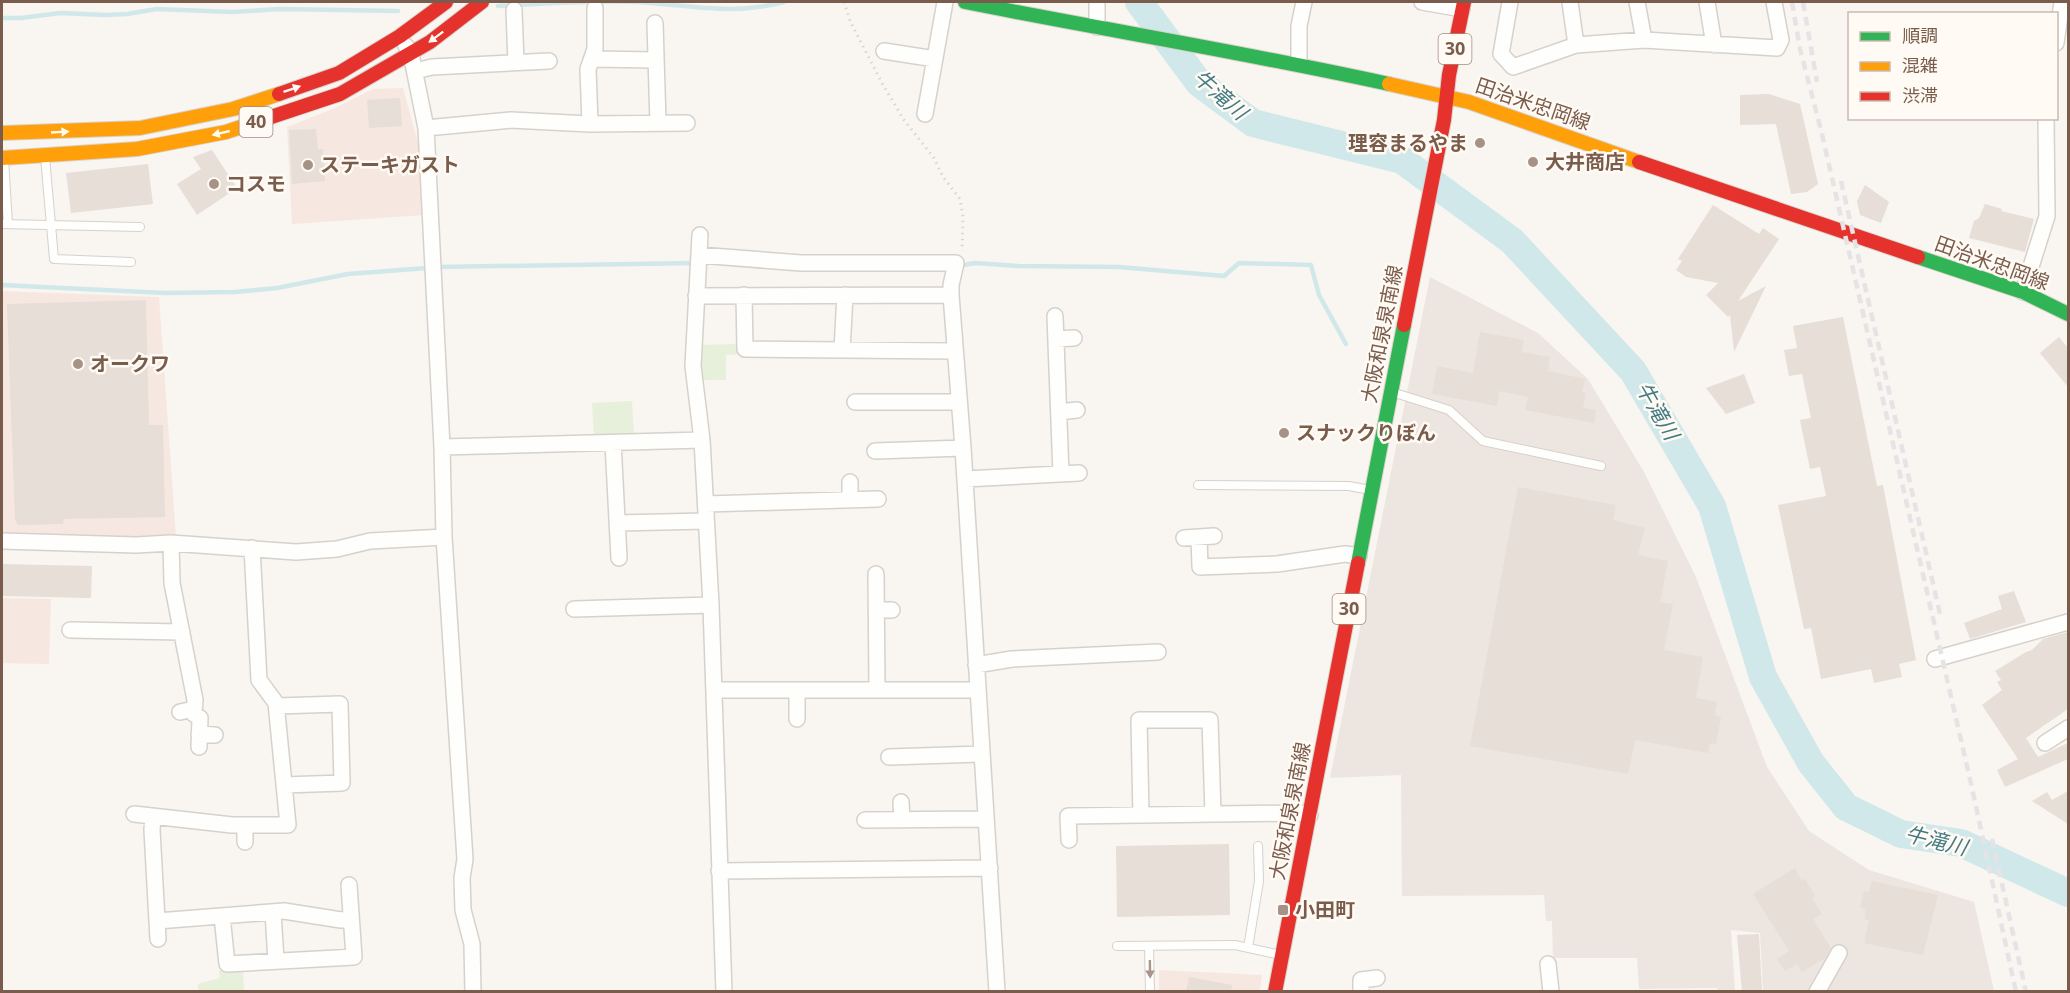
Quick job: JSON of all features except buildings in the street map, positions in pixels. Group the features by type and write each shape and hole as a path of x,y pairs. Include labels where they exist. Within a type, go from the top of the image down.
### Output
{"main road":[{"name":"40","path":"2,133 140,128 233,109 339,74 400,36 446,2"},
{"name":"40","path":"3,158 137,149 226,132 340,94 430,42 482,2"},
{"name":"田治米忠岡線","path":"965,2 1299,64 1469,102 1664,171 2023,292 2068,314"},
{"name":"大阪和泉泉南線","path":"1275,992 1423,226 1463,5"}],"street":[{"path":"925,114 945,2"},
{"path":"1097,2 1097,27"},
{"path":"1299,64 1299,26 1304,2"},
{"path":"1422,2 1463,5"},
{"path":"1510,2 1501,54 1513,67 1576,45 1644,40 1777,48 1781,40 1774,2"},
{"path":"1570,2 1576,45"},
{"path":"1637,2 1644,40"},
{"path":"1707,2 1714,45"},
{"path":"2058,29 2062,2"},
{"path":"590,124 588,69 595,49 595,8"},
{"path":"514,10 516,63"},
{"path":"655,23 658,123"},
{"path":"400,36 411,54 426,128 442,447 444,537 465,859 462,878 463,910 472,944 473,992"},
{"path":"884,51 935,59"},
{"path":"593,58 656,60"},
{"path":"415,71 432,67 549,62"},
{"path":"426,128 511,120 590,124 687,123"},
{"path":"2023,292 2047,216 2046,120"},
{"path":"700,235 693,366 702,440 706,504 724,992"},
{"path":"699,261 814,257 955,266 951,294 963,448 997,992"},
{"path":"696,296 951,294"},
{"path":"744,295 745,349 955,351"},
{"path":"842,350 845,295"},
{"path":"1055,316 1061,474"},
{"path":"1056,339 1074,338"},
{"path":"855,402 958,402"},
{"path":"1059,412 1077,410"},
{"path":"442,447 702,440"},
{"path":"613,443 619,558"},
{"path":"875,451 963,448"},
{"path":"965,479 1079,473"},
{"path":"850,482 850,499"},
{"path":"775,486 776,502"},
{"path":"706,504 878,499"},
{"path":"617,524 706,521"},
{"path":"2,541 136,545 171,543 296,552 337,549 370,541 444,537"},
{"path":"1199,537 1200,567 1278,571 1345,554 1359,556"},
{"path":"171,543 172,583 195,700 187,711 200,718 204,739"},
{"path":"134,814 245,825 288,825 277,706 259,680 252,548"},
{"path":"876,574 884,610 877,690"},
{"path":"574,609 711,605"},
{"path":"639,607 640,624"},
{"path":"1935,659 2068,622"},
{"path":"70,630 106,639 182,632"},
{"path":"976,665 1012,659 1158,652"},
{"path":"242,673 258,672"},
{"path":"714,690 978,690"},
{"path":"797,690 797,718"},
{"path":"277,706 340,704 342,783 284,785"},
{"path":"1141,815 1139,720 1210,720 1213,814"},
{"path":"2045,743 2068,728"},
{"path":"889,757 981,754"},
{"path":"901,802 902,820"},
{"path":"1069,840 1068,816 1310,815"},
{"path":"153,817 158,939"},
{"path":"865,820 986,819"},
{"path":"245,825 245,842"},
{"path":"718,872 990,868"},
{"path":"222,916 227,964 354,957 349,885"},
{"path":"157,921 284,911 341,920 351,919"},
{"path":"273,912 276,961"},
{"path":"1817,992 1839,953"},
{"path":"1548,963 1551,992"},
{"path":"1361,992 1361,980 1377,978"}],"lane":[{"path":"45,156 54,259 131,262"},
{"path":"3,158 5,224 140,227"},
{"path":"1390,392 1449,410 1483,441 1601,466"},
{"path":"1197,485 1349,486 1372,490"},
{"path":"1248,948 1259,881 1258,846"},
{"path":"1117,946 1235,945 1283,956"},
{"path":"1149,946 1150,992"}],"path":[{"path":"844,2 850,21 883,85 904,120 934,158 943,177 960,199 963,217 963,249 955,266"}],"shaded area":[{"path":"403,88 423,161 425,215 292,224 287,127 335,108 373,89"},
{"path":"1430,277 1538,333 1588,379 1644,472 1696,577 1767,767 1809,831 1869,870 1974,902 1994,991 1816,992 1813,989 1809,991 1763,991 1760,933 1731,930 1735,991 1718,991 1717,988 1639,989 1637,958 1553,958 1552,921 1546,921 1544,895 1402,896 1401,775 1330,778"},
{"name":"オークワ","path":"2,291 159,297 176,537 140,540 2,536"},
{"path":"2,598 51,599 49,664 2,663"},
{"path":"1159,970 1262,975 1260,991 1159,992"}],"green space":[{"path":"738,344 738,354 726,355 726,380 701,380 701,345"},
{"path":"632,401 634,436 594,438 592,403"},
{"path":"243,970 244,991 198,991 198,984 220,978 219,971"}],"waterway":[{"path":"498,6 568,2 637,2 728,9 784,2"},
{"name":"牛滝川","path":"1139,2 1199,83 1253,123 1402,160 1512,241 1633,371 1712,506 1763,677 1811,763 1846,807 1901,834 1961,843 2068,893"},
{"path":"2,18 60,13 127,14 157,9 232,12 280,9 398,11"},
{"path":"437,267 695,263"},
{"path":"958,266 975,263 1018,266 1119,267 1224,276 1239,263 1311,265 1319,295 1346,344"},
{"path":"2,285 165,293 235,292 277,288 348,274 427,268"}],"railway":[{"path":"1792,2 1800,49 1821,130 1972,788 2016,992"},
{"path":"1803,2 1817,82"},
{"path":"1841,181 1940,614"},
{"path":"1992,839 2026,992"}],"traffic: fast":[{"path":"965,2 1389,84"},
{"path":"1918,257 2023,292 2068,314"},
{"path":"1358,563 1404,325"}],"traffic: slow":[{"path":"1389,84 1469,102 1639,162"},
{"path":"2,133 140,128 233,109 279,94"},
{"path":"2,158 137,149 226,132 271,117"}],"traffic: jam":[{"path":"279,94 339,73 400,36 446,2"},
{"path":"271,117 340,94 430,42 482,2"},
{"path":"1404,325 1444,120 1449,75 1464,2"},
{"path":"1639,162 1918,257"},
{"path":"1275,992 1358,563"}],"place":[{"name":"理容まるやま","path":"1480,143"},
{"name":"大井商店","path":"1533,162"},
{"name":"ステーキガスト","path":"308,165"},
{"name":"コスモ","path":"214,184"},
{"name":"オークワ","path":"78,364"},
{"name":"スナックりぼん","path":"1284,433"},
{"name":"小田町","path":"1283,910"}]}
